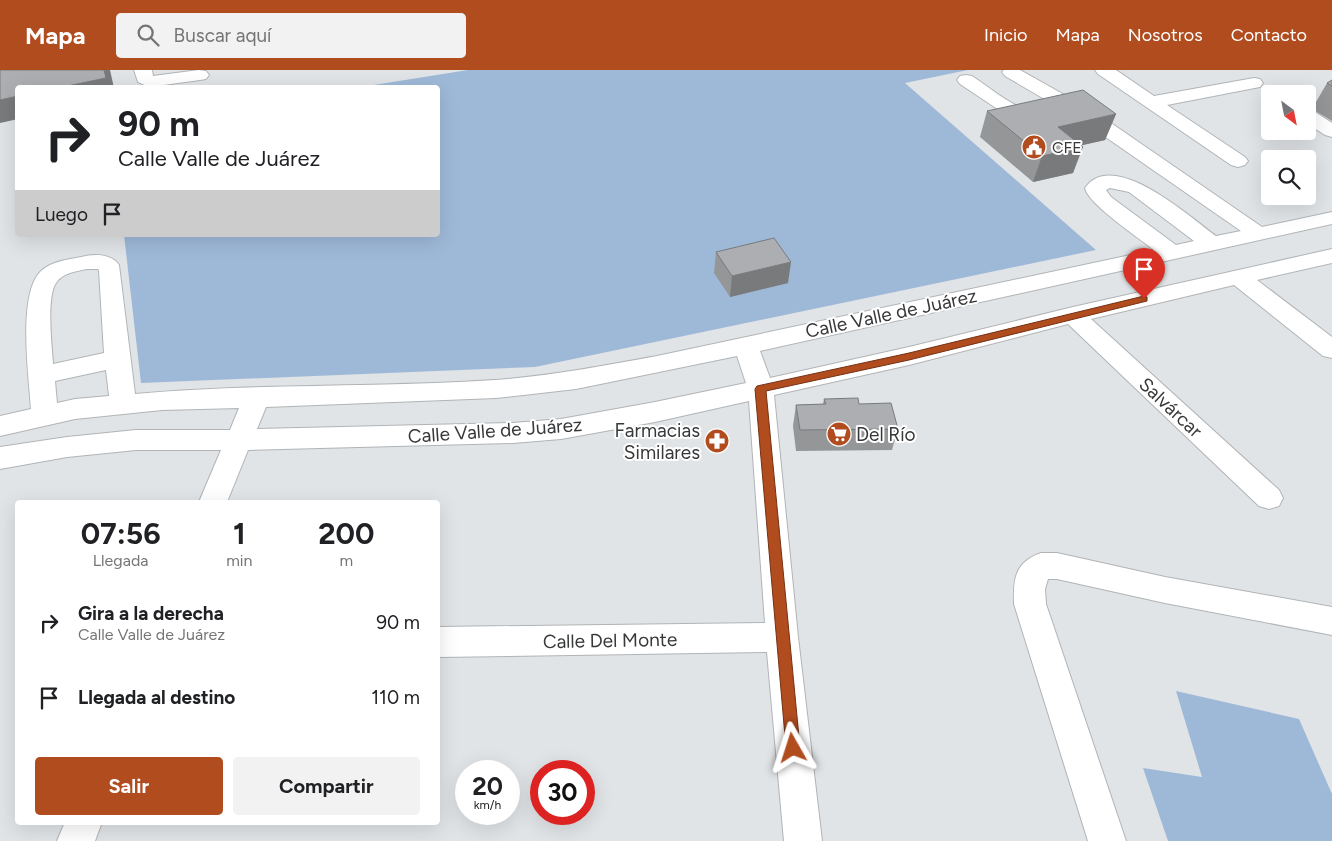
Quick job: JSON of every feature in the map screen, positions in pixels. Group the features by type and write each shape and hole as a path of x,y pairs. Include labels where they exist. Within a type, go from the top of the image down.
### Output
{"street":[{"path":"143,70 144,78 149,82 200,75"},
{"path":"1104,70 1238,161"},
{"path":"1233,70 1261,88"},
{"path":"1012,72 1101,123 1259,234"},
{"path":"966,80 1011,110 1026,116 1038,117 1074,109"},
{"path":"1152,102 1254,83"},
{"path":"1316,121 1332,131"},
{"path":"1172,253 1104,201 1096,194 1095,188 1100,184 1112,181 1123,182 1136,188 1211,243"},
{"name":"Calle Valle de Juárez","path":"0,426 75,409 123,404 257,397 496,389 576,380 657,365 1332,218"},
{"name":"Calle Valle de Juárez","path":"0,458 67,447 136,440 239,440 504,433 561,428 655,412 909,356 1332,256"},
{"path":"45,415 41,375 39,308 43,282 56,271 95,262 108,265 123,404"},
{"path":"1127,262 1161,295"},
{"path":"1238,277 1332,350"},
{"name":"Salvárcar","path":"1073,316 1269,498"},
{"path":"745,345 760,389 782,637 803,841"},
{"path":"41,375 117,358"},
{"path":"214,500 257,397"},
{"path":"67,447 75,409"},
{"path":"1107,841 1030,604 1032,574 1041,566 1057,566 1165,590 1332,621"},
{"name":"Calle Del Monte","path":"440,642 782,637"},
{"path":"76,841 83,825"}],"shaded area":[{"path":"468,70 968,70 905,83 1096,250 535,367 141,383 124,237 440,237 440,85 374,85"},
{"path":"1176,691 1299,719 1332,794 1332,841 1168,841 1143,768 1202,777"}],"building":[{"path":"0,70 104,70 106,78 72,85 15,85 15,97 0,100"},
{"path":"1083,90 1116,114 1058,127 1083,147 1042,156 987,111"},
{"path":"774,238 791,262 732,276 716,252"},
{"path":"858,398 859,404 891,403 898,429 800,430 796,405 826,404 824,399"}],"place":[{"name":"CFE","path":"1034,147"},
{"name":"Del Río","path":"839,434"},
{"name":"Farmacias Similares","path":"717,441"}],"route":[{"path":"793,748 760,389 909,356 1144,299"}]}
